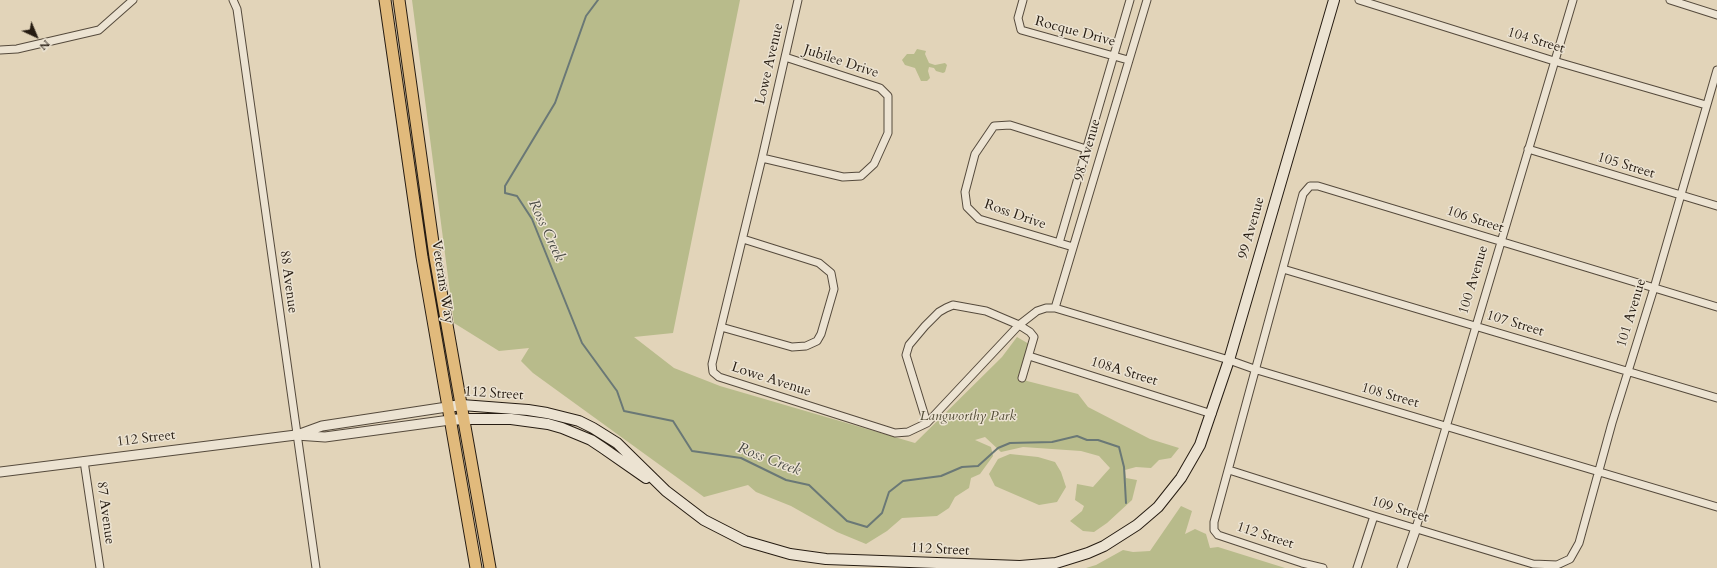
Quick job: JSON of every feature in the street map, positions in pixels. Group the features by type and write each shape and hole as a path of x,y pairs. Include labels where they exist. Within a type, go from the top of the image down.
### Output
{"main road":[{"name":"Veterans Way","path":"385,0 421,249 447,407 476,568"},
{"name":"Veterans Way","path":"399,0 435,257 490,568"},
{"name":"99 Avenue","path":"1191,462 1200,445 1212,414 1229,360 1334,0"},
{"name":"112 Street","path":"447,407 462,405 547,413 579,421 616,443 666,492"},
{"name":"112 Street","path":"450,420 464,418 511,419 548,424 562,428 591,440 699,516 733,535 760,546 790,554 826,559 1020,566 1056,563 1104,546 1124,535 1148,517 1158,507 1191,462"}],"street":[{"path":"0,50 17,49 99,30 133,0"},
{"name":"88 Avenue","path":"233,0 237,9 316,568"},
{"name":"Lowe Avenue","path":"798,0 743,239 721,327 712,367 714,372 723,379 895,433 908,432 927,423 1019,325 1037,311 1046,308 1055,308"},
{"name":"Rocque Drive","path":"1023,0 1018,18 1021,30 1128,60"},
{"path":"1059,243 1130,0"},
{"name":"98 Avenue","path":"1055,308 1147,0"},
{"name":"104 Street","path":"1359,0 1554,61 1706,105"},
{"name":"100 Avenue","path":"1402,568 1416,528 1572,0"},
{"path":"1670,0 1717,15"},
{"name":"Jubilee Drive","path":"762,158 842,178 861,176 874,164 888,133 888,96 880,88 784,57"},
{"name":"101 Avenue","path":"1566,561 1570,559 1579,543 1598,472 1654,288 1717,70"},
{"name":"Ross Drive","path":"1073,247 979,219 967,207 965,192 975,154 994,126 1010,124 1086,149"},
{"name":"105 Street","path":"1528,149 1717,206"},
{"name":"106 Street","path":"1283,269 1304,194 1307,188 1313,185 1717,307"},
{"path":"721,327 792,347 802,348 811,345 819,338 834,289 831,273 819,263 743,239"},
{"path":"1229,470 1283,269"},
{"name":"107 Street","path":"1283,269 1717,398"},
{"path":"927,423 906,355 909,345 939,312 954,305 986,311 1019,325 1034,337 1022,378"},
{"name":"108 Street","path":"1055,308 1229,360 1257,370 1717,507"},
{"name":"108A Street","path":"1029,356 1212,414"},
{"name":"112 Street","path":"296,435 322,426 447,407"},
{"name":"112 Street","path":"0,472 296,435 325,437 450,420"},
{"name":"87 Avenue","path":"84,461 100,568"},
{"name":"112 Street","path":"1229,470 1214,522 1215,533 1218,536 1295,561 1323,568"},
{"name":"109 Street","path":"1229,470 1533,564 1557,565 1566,561"},
{"path":"1357,568 1374,516"}],"green space":[{"name":"Langworthy Park","path":"412,0 740,0 673,333 634,337 674,368 720,386 915,443 1002,357 1017,337 1029,344 1021,378 1027,381 1078,394 1088,407 1150,439 1179,448 1171,458 1159,460 1151,468 1136,467 1125,470 1126,478 1137,480 1132,500 1107,523 1094,532 1083,531 1070,521 1082,511 1084,506 1075,500 1077,484 1093,487 1110,468 1099,456 1081,451 1023,447 1001,452 985,437 975,440 991,447 993,456 980,474 971,478 969,488 955,497 949,508 937,516 902,518 887,531 866,544 837,532 791,506 756,492 748,485 704,497 533,373 521,361 529,348 499,351 454,323"},
{"path":"917,49 926,51 925,54 929,63 935,65 945,63 947,65 945,72 943,73 936,71 934,68 929,67 928,71 930,78 927,81 921,81 915,68 905,65 902,60 907,54 914,54"},
{"path":"1010,454 1038,457 1055,462 1061,472 1066,487 1057,502 1039,505 995,486 989,474 998,459"},
{"path":"1181,506 1192,511 1185,534 1195,529 1206,534 1210,548 1218,547 1285,568 1086,568 1096,565 1123,550 1133,552 1150,551"}],"waterway":[{"name":"Ross Creek","path":"598,0 586,16 555,103 505,186 505,193 517,196 532,219 582,343 617,391 624,411 673,421 692,451 741,458 786,480 809,485 847,521 867,527 882,513 889,492 903,481 941,476 962,467 978,466 998,448 1010,443 1052,442 1077,436 1087,440 1098,440 1119,447 1124,467 1126,503"}]}
